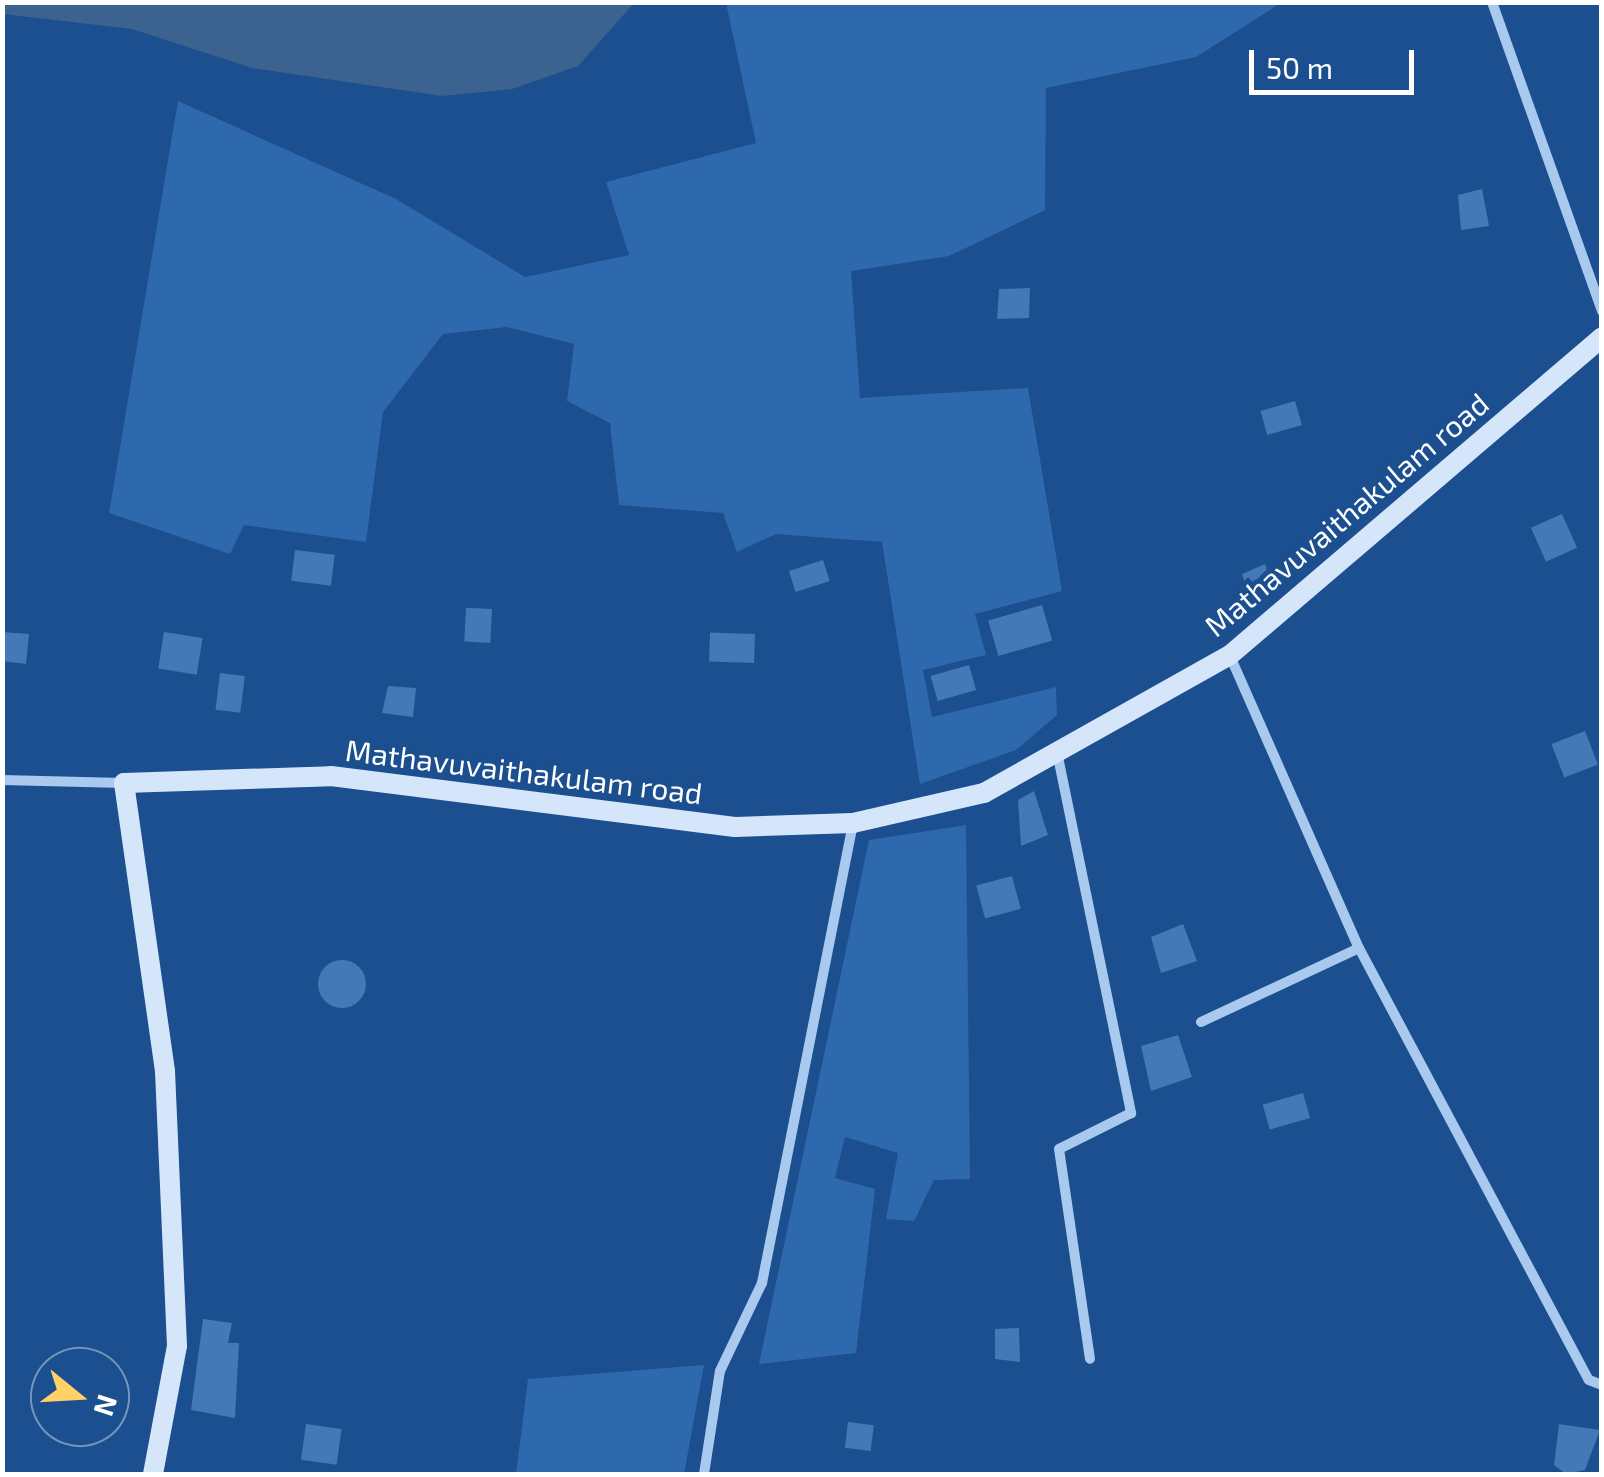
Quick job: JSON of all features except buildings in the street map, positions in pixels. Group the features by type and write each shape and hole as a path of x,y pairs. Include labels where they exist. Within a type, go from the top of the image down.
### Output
{"street":[{"path":"1492,2 1602,311"},
{"name":"Mathavuvaithakulam road","path":"2,780 124,783 331,776 596,816 735,827 853,822 984,793 1230,655 1602,337"},
{"path":"1230,655 1359,948 1589,1380 1602,1384"},
{"path":"1057,752 1131,1114 1059,1148 1090,1359"},
{"path":"124,783 164,1071 176,1326 154,1474"},
{"path":"704,1474 720,1370 762,1283 853,822"},
{"path":"1202,1022 1359,948"}],"shaded area":[{"path":"3,2 634,3 578,66 512,89 442,96 252,68 132,29 3,14"},
{"path":"726,3 1281,3 1196,57 1046,88 1045,210 949,256 851,271 860,398 1028,388 1062,591 975,614 986,655 923,670 932,717 1056,687 1057,715 1016,750 920,784 882,542 776,534 737,552 723,513 619,505 610,423 567,401 574,344 507,327 443,334 383,412 366,542 244,525 230,554 109,513 178,101 396,199 525,277 629,255 606,182 756,143"},
{"path":"966,825 970,1179 934,1180 914,1221 886,1219 898,1153 845,1137 835,1178 875,1189 856,1353 759,1364 869,840"},
{"path":"704,1365 684,1474 516,1474 528,1379"}]}
